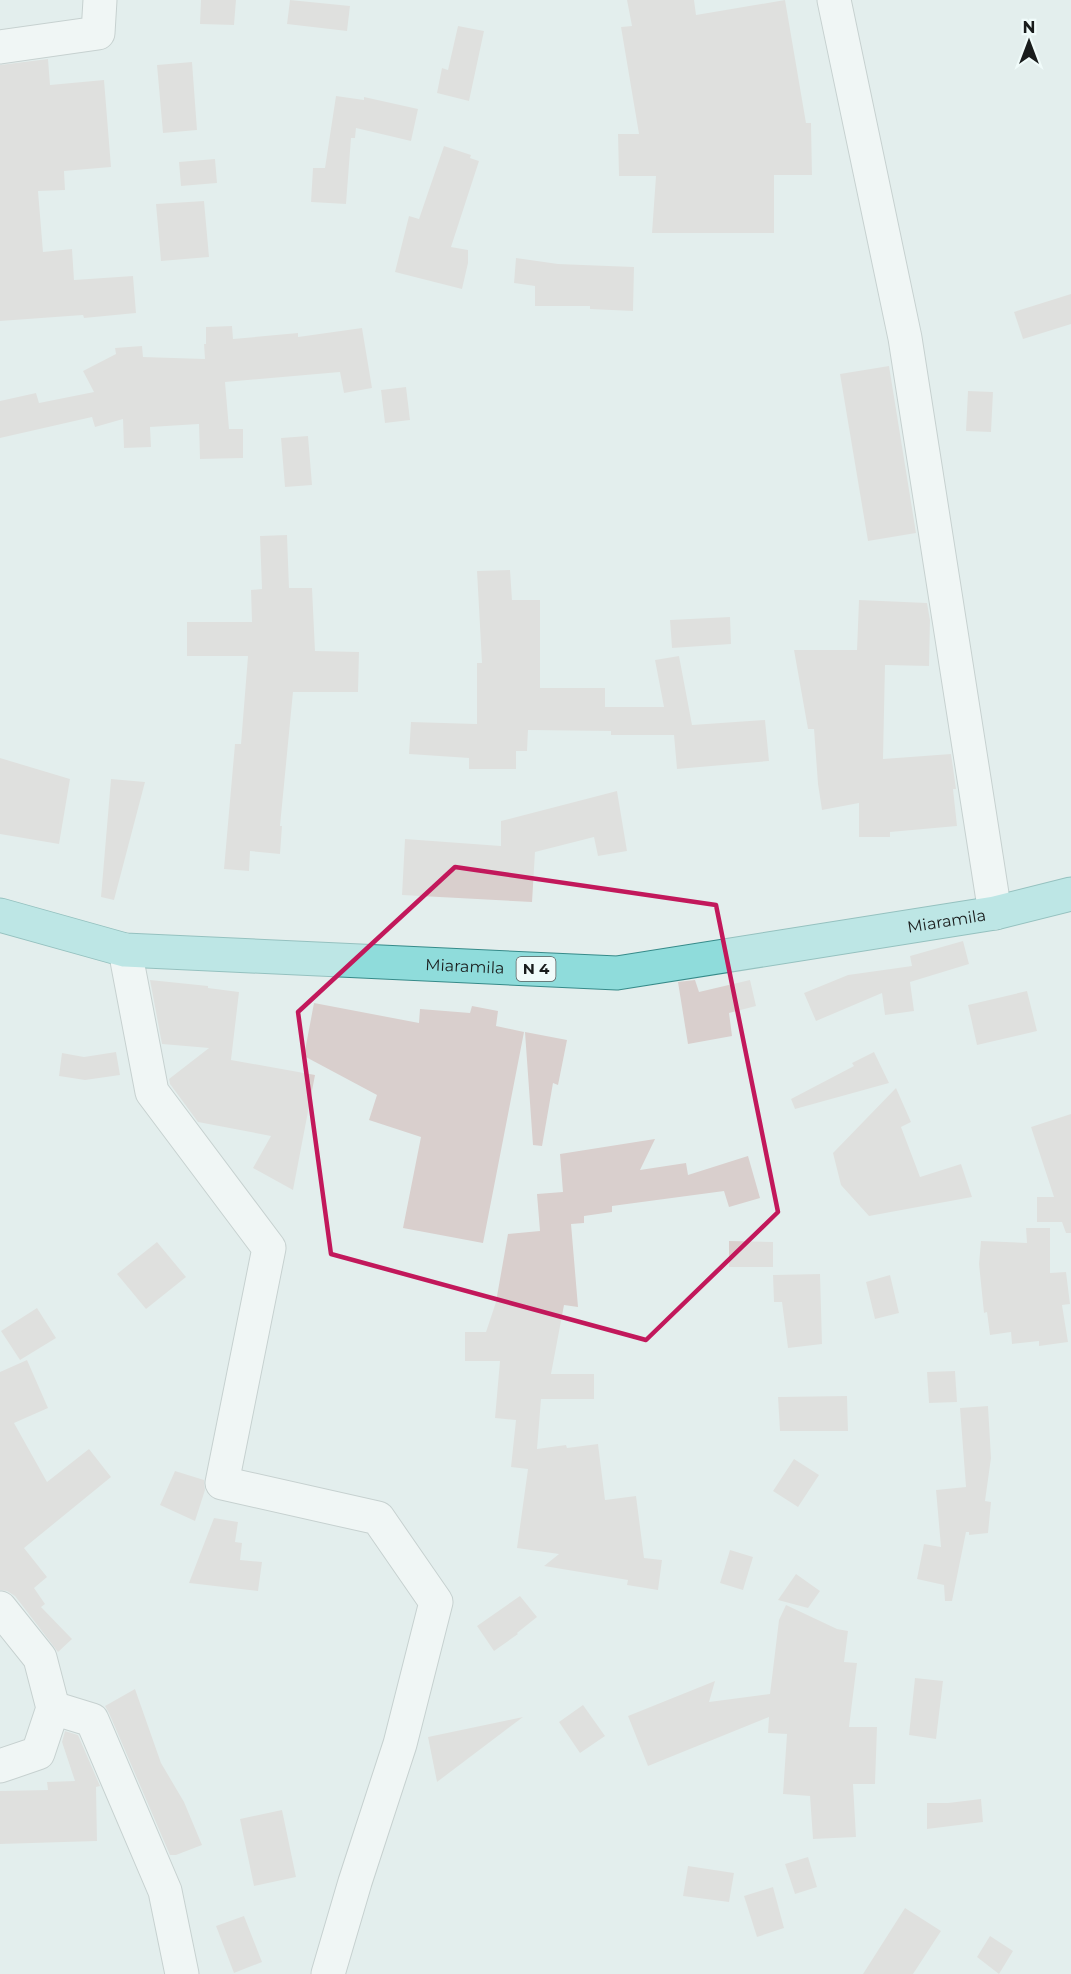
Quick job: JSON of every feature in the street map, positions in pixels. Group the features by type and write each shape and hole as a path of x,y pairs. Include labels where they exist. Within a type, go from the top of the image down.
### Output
{"main road":[{"name":"Miaramila","path":"0,915 125,950 617,973 995,913 1071,894"}],"street":[{"path":"0,47 99,33 100,0"},
{"path":"834,0 905,338 995,913"},
{"path":"125,950 152,1092 270,1248 222,1483 378,1518 436,1602 400,1744 328,1974"},
{"path":"0,1608 40,1658 53,1708 38,1753 0,1766"},
{"path":"53,1708 92,1720 165,1892 182,1974"}],"highlighted area":[{"path":"455,867 716,905 778,1212 646,1340 331,1254 298,1012"}],"building":[{"path":"201,0 236,0 234,25 200,24"},
{"path":"290,0 350,6 347,31 287,24"},
{"path":"627,0 694,0 696,15 785,0 806,123 811,123 812,175 774,175 774,233 652,233 656,176 619,176 618,134 639,134 621,27 632,26"},
{"path":"458,26 484,31 469,101 437,93 442,68 448,70"},
{"path":"48,59 50,85 104,80 111,167 64,171 65,190 38,191 43,252 72,249 74,280 133,276 136,313 84,318 83,315 0,321 0,65"},
{"path":"192,62 197,130 163,133 157,65"},
{"path":"336,96 364,100 364,97 418,109 411,141 356,128 355,138 351,138 346,204 311,202 313,168 325,168"},
{"path":"444,146 471,155 470,158 479,161 451,247 468,250 468,263 462,289 395,272 409,216 419,219"},
{"path":"215,159 217,183 181,186 179,162"},
{"path":"204,201 209,257 161,261 156,204"},
{"path":"516,258 558,264 634,267 633,311 590,309 590,306 535,306 535,286 514,283"},
{"path":"1071,294 1071,324 1023,339 1014,312"},
{"path":"232,326 233,339 298,333 298,337 362,328 372,388 344,393 340,372 225,382 229,429 243,429 243,458 200,459 199,424 150,427 151,447 124,448 123,419 95,427 92,417 0,438 0,401 36,393 39,403 94,392 83,371 116,354 115,348 142,346 143,357 205,359 206,327"},
{"path":"889,366 916,533 868,541 840,374"},
{"path":"406,387 410,420 385,423 381,390"},
{"path":"968,391 993,392 991,432 966,431"},
{"path":"308,436 312,485 285,487 281,438"},
{"path":"287,535 289,588 312,588 315,651 359,652 358,692 293,692 280,826 282,826 280,854 250,851 249,871 224,869 235,744 241,744 248,656 187,656 187,622 252,622 251,590 262,589 260,536"},
{"path":"510,570 512,600 540,600 540,688 605,688 605,707 664,707 655,660 679,656 692,725 765,720 769,761 677,769 674,735 611,735 611,731 528,730 527,751 516,751 516,769 469,769 469,758 409,754 411,722 477,724 477,663 482,663 477,571"},
{"path":"859,600 927,603 930,620 929,666 885,665 883,759 951,754 956,789 953,789 957,826 890,832 890,837 859,837 859,803 822,810 814,729 808,729 794,650 857,650"},
{"path":"730,617 731,644 672,648 670,620"},
{"path":"0,758 70,779 59,844 0,834"},
{"path":"111,779 145,782 114,900 101,897"},
{"path":"617,791 627,851 598,856 594,837 535,852 532,902 402,895 405,839 501,846 501,821"},
{"path":"963,941 969,964 910,982 914,1011 885,1015 882,993 816,1021 804,993 848,975 912,966 910,956"},
{"path":"150,980 208,986 208,988 239,992 231,1060 315,1075 293,1190 253,1168 271,1136 198,1122 170,1084 169,1079 209,1048 162,1044"},
{"path":"695,980 699,992 750,980 756,1006 729,1013 732,1036 688,1044 678,982"},
{"path":"1027,991 1037,1031 977,1045 968,1005"},
{"path":"314,1003 419,1023 420,1009 470,1013 472,1006 498,1011 496,1026 524,1032 483,1243 403,1228 421,1137 369,1120 377,1095 304,1056"},
{"path":"525,1032 567,1040 558,1085 553,1083 542,1146 533,1145"},
{"path":"116,1052 120,1075 85,1080 59,1076 62,1053 84,1057"},
{"path":"874,1052 889,1083 795,1109 791,1099 854,1066 852,1063"},
{"path":"896,1088 911,1122 901,1127 920,1177 961,1164 972,1197 869,1216 841,1185 833,1153"},
{"path":"1071,1114 1071,1233 1066,1233 1062,1222 1037,1222 1037,1197 1054,1197 1031,1127"},
{"path":"655,1139 640,1170 686,1163 688,1175 748,1156 760,1198 729,1207 724,1191 612,1206 612,1212 584,1216 584,1223 571,1224 578,1307 564,1305 551,1374 594,1374 594,1399 541,1399 537,1449 598,1444 605,1500 636,1496 644,1558 662,1560 658,1590 627,1585 628,1580 544,1566 559,1554 517,1548 528,1469 511,1467 516,1420 495,1418 500,1361 465,1361 465,1332 486,1332 496,1302 508,1234 540,1231 537,1194 563,1192 560,1154"},
{"path":"1026,1228 1050,1228 1050,1273 1066,1272 1070,1304 1062,1305 1068,1342 1039,1346 1039,1341 1012,1344 1011,1332 990,1335 987,1312 984,1313 979,1264 981,1241 1027,1243"},
{"path":"729,1241 773,1242 773,1267 729,1267"},
{"path":"157,1242 186,1277 146,1309 117,1274"},
{"path":"820,1274 822,1344 788,1348 782,1302 774,1302 773,1275"},
{"path":"890,1275 899,1313 875,1319 866,1282"},
{"path":"37,1308 56,1338 20,1360 1,1331"},
{"path":"27,1360 48,1408 14,1423 47,1482 89,1449 111,1477 24,1548 47,1577 34,1588 45,1604 41,1607 72,1639 58,1652 15,1596 0,1590 0,1372"},
{"path":"955,1371 957,1402 929,1403 927,1372"},
{"path":"847,1396 848,1431 780,1431 778,1397"},
{"path":"988,1406 991,1458 985,1501 991,1502 988,1533 969,1535 969,1532 966,1532 952,1601 945,1601 944,1585 917,1579 924,1544 941,1547 936,1490 966,1487 960,1408"},
{"path":"794,1459 819,1475 798,1507 773,1491"},
{"path":"175,1471 204,1480 205,1490 195,1521 160,1505"},
{"path":"214,1518 238,1522 235,1542 242,1543 240,1560 262,1562 258,1591 189,1583"},
{"path":"730,1550 753,1557 743,1590 720,1583"},
{"path":"796,1574 820,1591 808,1608 778,1600"},
{"path":"520,1596 537,1617 494,1651 477,1626"},
{"path":"786,1605 837,1629 848,1631 844,1662 857,1663 849,1727 877,1727 875,1784 853,1784 856,1837 813,1839 810,1796 783,1794 787,1734 768,1733 769,1717 648,1766 628,1716 715,1681 709,1702 770,1694 779,1620"},
{"path":"915,1678 943,1681 936,1739 909,1735"},
{"path":"135,1689 161,1763 184,1802 202,1845 176,1855 170,1855 105,1706"},
{"path":"583,1705 605,1736 580,1753 559,1722"},
{"path":"523,1717 437,1782 428,1737"},
{"path":"65,1731 78,1735 100,1786 96,1787 97,1841 0,1844 0,1791 48,1790 47,1782 75,1781 62,1742"},
{"path":"981,1799 983,1822 927,1829 927,1803"},
{"path":"282,1810 296,1877 254,1886 240,1819"},
{"path":"808,1857 817,1887 795,1894 785,1864"},
{"path":"688,1866 734,1873 729,1902 683,1896"},
{"path":"773,1887 784,1928 757,1937 744,1896"},
{"path":"905,1908 941,1931 913,1974 863,1974"},
{"path":"244,1916 262,1962 234,1973 216,1926"},
{"path":"990,1936 1013,1951 999,1974 977,1957"}]}
